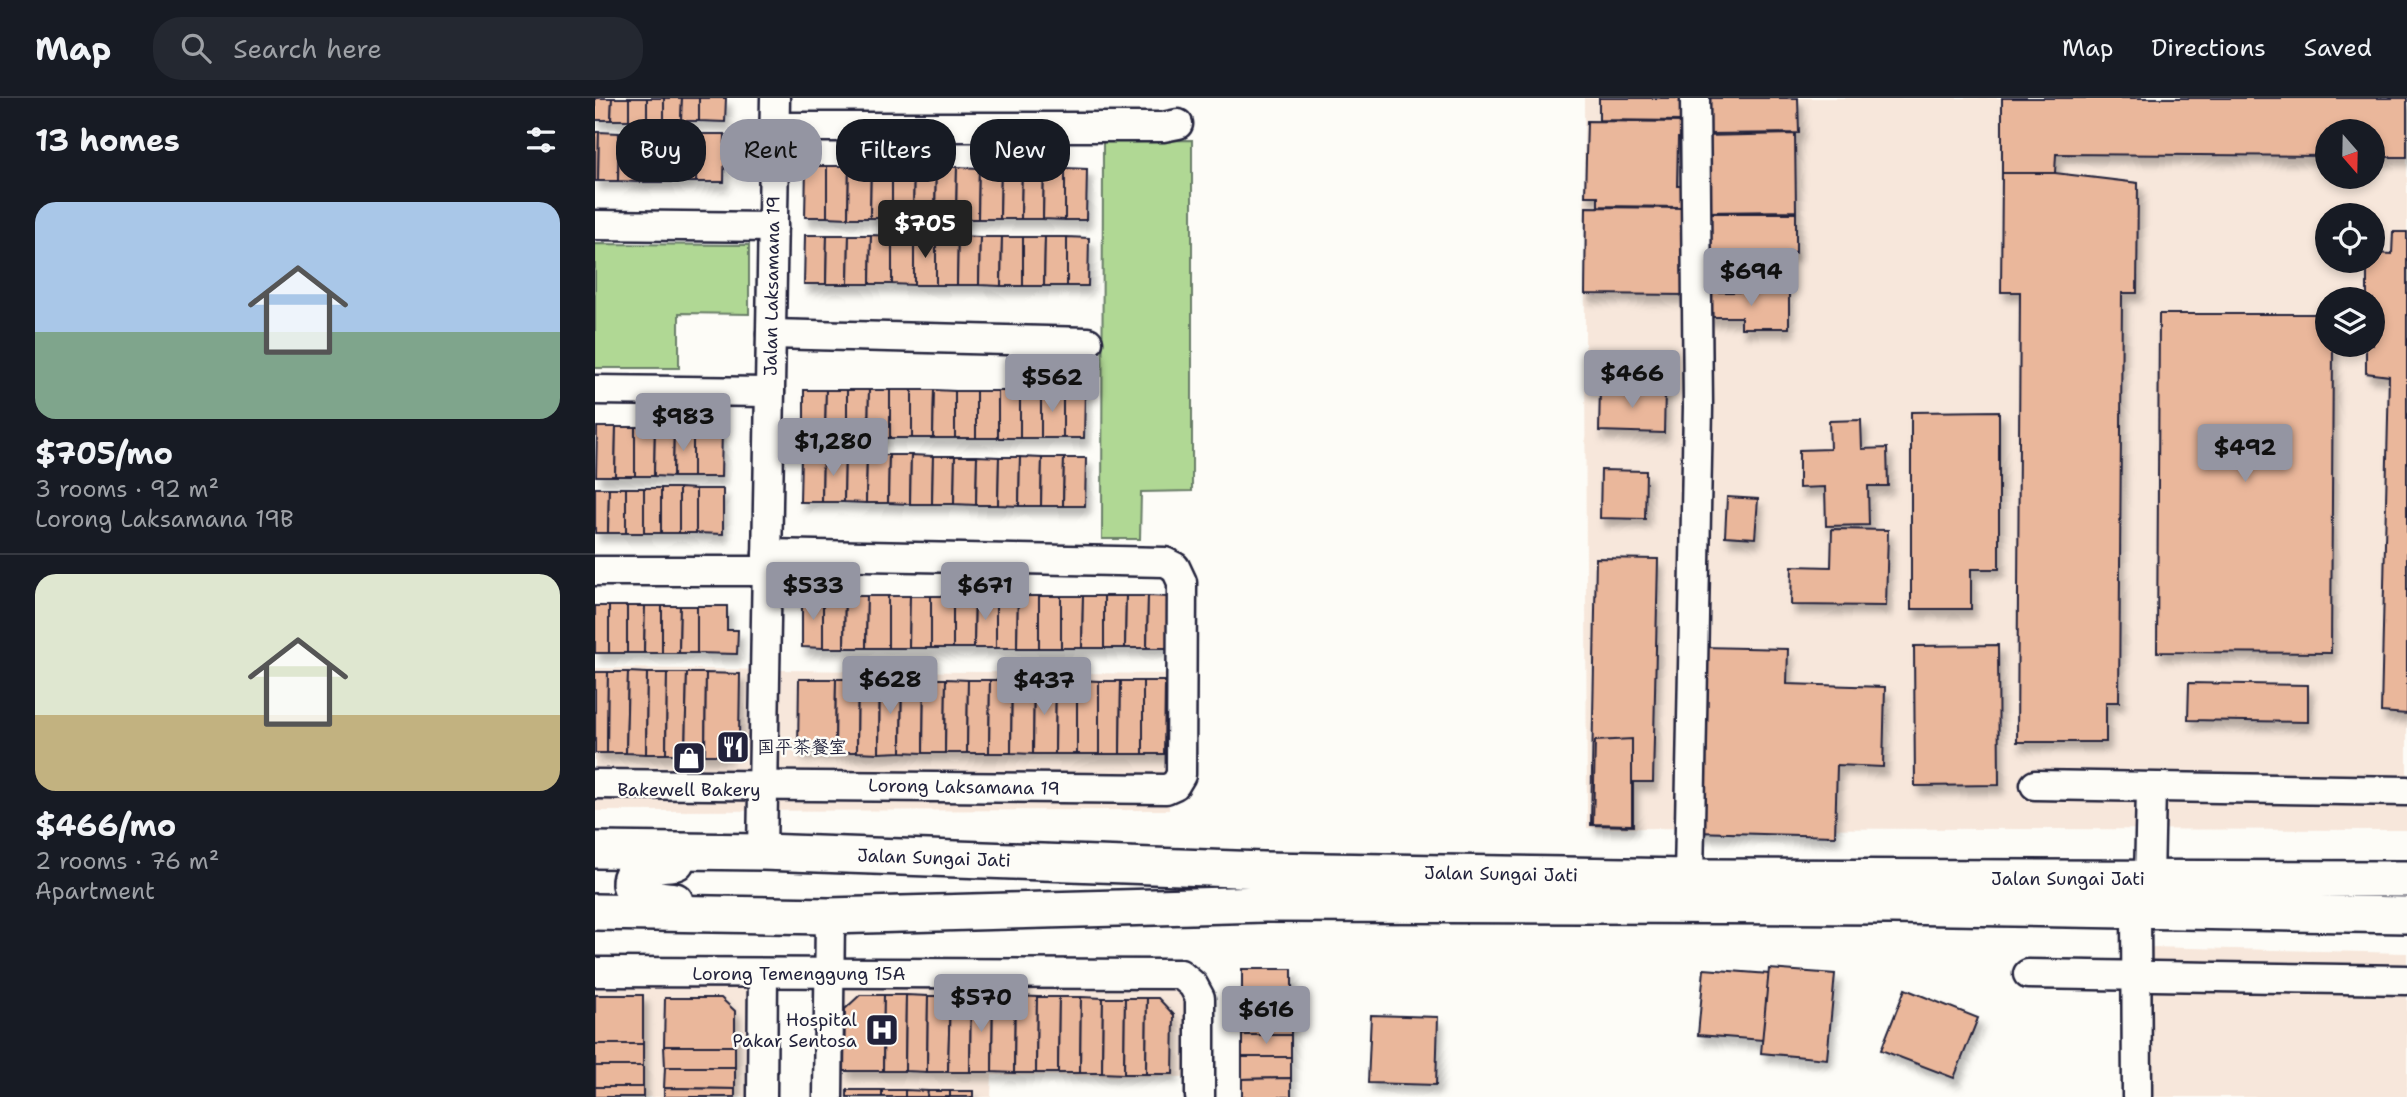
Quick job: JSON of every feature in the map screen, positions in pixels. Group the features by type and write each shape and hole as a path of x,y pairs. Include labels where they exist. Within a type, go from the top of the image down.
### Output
{"main road":[{"name":"Jalan Sungai Jati","path":"595,850 754,852 1263,870 1689,877 2143,895 2407,915"},
{"path":"747,913 637,894 631,889 630,881 632,873 639,868 754,852"},
{"name":"Jalan Sungai Jati","path":"595,912 830,916 1265,904 1892,906 2143,895 2407,879"}],"street":[{"name":"Jalan Laksamana 19","path":"775,98 775,119"},
{"path":"1689,877 1698,407 1695,98"},
{"path":"822,127 1163,127 1178,124"},
{"name":"Jalan Laksamana 19","path":"754,852 763,786 774,182"},
{"path":"595,225 773,227"},
{"path":"771,334 1088,342"},
{"path":"595,390 770,392"},
{"name":"Lorong Laksamana 19","path":"595,784 1166,789 1175,785 1181,775 1182,582 1175,567 1165,562 767,563"},
{"path":"595,571 767,563"},
{"path":"2035,785 2407,791"},
{"path":"2137,1097 2136,976 2151,788"},
{"path":"828,1097 830,916"},
{"name":"Lorong Temenggung 15A","path":"595,972 1180,974 1193,985 1201,998 1200,1097"},
{"path":"762,1097 763,974"},
{"path":"2028,974 2407,980"}],"shaded area":[{"path":"1584,98 2407,98 2407,830 1587,828"},
{"path":"595,668 1172,674 1169,810 595,811"},
{"path":"2149,947 2407,953 2407,1097 2150,1097"},
{"path":"595,979 755,984 753,1097 595,1097"},
{"path":"1177,982 1193,1000 1192,1077 992,1075 991,1097 836,1097 838,983"}],"green space":[{"path":"1192,140 1192,491 1141,492 1140,539 1102,539 1103,141"},
{"path":"595,244 749,245 749,314 679,313 679,368 595,368"}],"building":[{"path":"595,98 612,98 611,120 595,120"},
{"path":"612,98 629,98 629,119 611,120"},
{"path":"629,98 647,98 647,119 629,119"},
{"path":"647,98 664,98 664,119 647,119"},
{"path":"664,98 682,98 681,119 664,119"},
{"path":"682,98 699,98 699,119 681,119"},
{"path":"699,98 726,98 725,119 720,119 720,122 699,119"},
{"path":"1599,98 1682,98 1682,121 1599,120"},
{"path":"1706,98 1798,98 1799,133 1706,134"},
{"path":"2002,98 2407,98 2407,157 2385,157 2385,119 2315,119 2315,156 2056,154 2055,173 2002,173"},
{"path":"1587,121 1684,122 1684,138 1678,138 1677,186 1683,186 1683,207 1598,206 1598,196 1585,196"},
{"path":"595,132 599,132 598,181 595,181"},
{"path":"599,132 616,133 616,181 598,181"},
{"path":"706,134 720,134 720,182 706,182"},
{"path":"1795,134 1796,211 1702,212 1701,136"},
{"path":"822,166 827,166 827,217 805,217 806,182 822,182"},
{"path":"827,166 836,166 836,182 849,182 848,218 827,217"},
{"path":"957,167 956,219 935,218 936,182 956,182"},
{"path":"957,167 970,168 970,182 979,182 978,219 956,219"},
{"path":"1070,168 1087,169 1086,220 1065,220 1065,182 1070,182"},
{"path":"2002,173 2055,173 2138,183 2137,293 2122,293 2119,702 2106,702 2106,742 2017,742 2020,292 2001,292"},
{"path":"849,182 871,182 870,218 848,218"},
{"path":"871,182 892,182 892,218 870,218"},
{"path":"892,182 914,182 913,218 892,218"},
{"path":"914,182 936,182 935,218 913,218"},
{"path":"979,182 1001,182 1000,219 978,219"},
{"path":"1001,182 1022,182 1021,219 1000,219"},
{"path":"1022,182 1044,182 1043,219 1021,219"},
{"path":"1044,182 1065,182 1065,220 1043,219"},
{"path":"1586,207 1688,208 1686,295 1585,294"},
{"path":"1701,213 1796,213 1796,253 1701,253"},
{"path":"2393,232 2407,232 2407,714 2381,712 2389,376 2366,373 2366,357 2385,357 2385,287 2367,287 2367,273 2385,273 2385,254 2392,254"},
{"path":"805,235 827,235 826,284 804,284"},
{"path":"827,235 849,235 848,284 826,284"},
{"path":"849,235 871,235 870,284 848,284"},
{"path":"871,235 892,236 892,284 870,284"},
{"path":"892,236 914,236 914,285 892,284"},
{"path":"914,236 936,236 936,285 914,285"},
{"path":"936,236 958,236 957,285 936,285"},
{"path":"958,236 980,237 979,285 957,285"},
{"path":"980,237 1002,237 1001,286 979,285"},
{"path":"1002,237 1023,237 1023,286 1001,286"},
{"path":"1023,237 1045,237 1044,286 1023,286"},
{"path":"1045,237 1067,237 1067,286 1044,286"},
{"path":"1067,237 1089,238 1088,286 1067,286"},
{"path":"1705,292 1789,292 1789,328 1741,328 1741,317 1705,317"},
{"path":"2159,314 2315,314 2315,357 2333,357 2331,653 2157,652"},
{"path":"1600,388 1665,389 1664,433 1599,431"},
{"path":"804,390 826,390 825,437 804,437"},
{"path":"826,390 847,390 847,437 825,437"},
{"path":"847,390 869,390 868,438 847,437"},
{"path":"869,390 890,390 890,438 868,438"},
{"path":"890,390 912,390 912,438 890,438"},
{"path":"912,390 934,390 933,438 912,438"},
{"path":"934,390 955,391 955,438 933,438"},
{"path":"955,391 976,391 976,438 955,438"},
{"path":"976,391 998,391 998,438 976,438"},
{"path":"998,391 1020,391 1020,438 998,438"},
{"path":"1020,391 1041,391 1041,438 1020,438"},
{"path":"1041,391 1063,391 1063,438 1041,438"},
{"path":"1063,391 1085,391 1084,438 1063,438"},
{"path":"1999,411 1999,569 1971,569 1971,609 1911,609 1911,412"},
{"path":"1861,420 1862,449 1887,448 1888,486 1868,486 1869,525 1826,526 1825,487 1799,488 1799,450 1830,449 1829,421"},
{"path":"597,427 616,427 615,476 596,476"},
{"path":"616,427 635,427 635,476 615,476"},
{"path":"635,427 655,427 654,476 635,476"},
{"path":"655,427 674,428 673,477 654,476"},
{"path":"674,428 693,428 693,477 673,477"},
{"path":"693,428 722,428 721,477 693,477"},
{"path":"801,454 823,454 822,502 800,502"},
{"path":"823,454 845,454 844,502 822,502"},
{"path":"845,454 867,455 866,503 844,502"},
{"path":"867,455 889,455 888,503 866,503"},
{"path":"889,455 911,455 910,504 888,503"},
{"path":"911,455 933,456 932,504 910,504"},
{"path":"933,456 955,456 954,504 932,504"},
{"path":"955,456 977,456 976,505 954,504"},
{"path":"977,456 999,457 998,505 976,505"},
{"path":"999,457 1020,457 1019,506 998,505"},
{"path":"1020,457 1042,458 1041,506 1019,506"},
{"path":"1042,458 1064,458 1063,506 1041,506"},
{"path":"1064,458 1086,458 1085,506 1063,506"},
{"path":"1601,470 1646,471 1645,519 1600,518"},
{"path":"595,488 609,488 608,533 595,533"},
{"path":"609,488 626,488 626,533 608,533"},
{"path":"626,488 644,488 644,533 626,533"},
{"path":"644,488 661,488 661,533 644,533"},
{"path":"661,488 679,488 679,533 661,533"},
{"path":"679,488 696,489 696,533 679,533"},
{"path":"696,489 723,489 723,534 696,533"},
{"path":"1727,497 1758,499 1755,538 1725,536"},
{"path":"1832,529 1888,530 1886,606 1791,605 1792,566 1831,567"},
{"path":"1596,558 1658,559 1653,782 1633,782 1633,826 1591,825"},
{"path":"802,596 823,596 823,648 802,647"},
{"path":"823,596 845,596 844,648 823,648"},
{"path":"845,596 867,596 866,648 844,648"},
{"path":"867,596 888,596 888,648 866,648"},
{"path":"888,596 910,596 909,648 888,648"},
{"path":"910,596 931,596 931,648 909,648"},
{"path":"931,596 953,596 953,648 931,648"},
{"path":"953,596 975,596 974,648 953,648"},
{"path":"975,596 996,596 996,648 974,648"},
{"path":"996,596 1018,596 1017,648 996,648"},
{"path":"1018,596 1039,596 1039,648 1017,648"},
{"path":"1039,596 1061,596 1061,648 1039,648"},
{"path":"1061,596 1083,596 1082,648 1061,648"},
{"path":"1083,596 1104,596 1104,648 1082,648"},
{"path":"1104,596 1126,596 1125,648 1104,648"},
{"path":"1126,596 1148,596 1147,648 1125,648"},
{"path":"1148,596 1169,597 1169,648 1147,648"},
{"path":"595,606 609,606 609,653 595,653"},
{"path":"609,606 627,606 627,653 609,653"},
{"path":"627,606 645,606 644,653 627,653"},
{"path":"645,606 662,606 662,653 644,653"},
{"path":"662,606 680,606 679,653 662,653"},
{"path":"680,606 697,606 697,653 679,653"},
{"path":"697,606 727,606 727,630 738,630 737,654 697,653"},
{"path":"1998,645 1999,785 1915,786 1914,646"},
{"path":"1703,647 1788,649 1787,684 1885,687 1883,767 1837,765 1835,836 1696,832"},
{"path":"595,672 608,672 607,753 595,753"},
{"path":"608,672 628,672 626,753 607,753"},
{"path":"628,672 647,673 646,754 626,753"},
{"path":"647,673 667,673 666,754 646,754"},
{"path":"667,673 687,673 685,754 666,754"},
{"path":"687,673 706,673 705,755 685,754"},
{"path":"706,673 740,674 739,738 725,755 705,755"},
{"path":"799,679 836,679 835,752 798,752"},
{"path":"836,679 858,679 857,752 835,752"},
{"path":"858,679 880,679 879,753 857,752"},
{"path":"880,679 902,679 901,752 879,753"},
{"path":"902,679 924,679 923,753 901,752"},
{"path":"924,679 946,679 945,753 923,753"},
{"path":"946,679 968,680 967,753 945,753"},
{"path":"968,680 990,680 989,753 967,753"},
{"path":"990,680 1012,680 1011,753 989,753"},
{"path":"1012,680 1034,680 1033,754 1011,753"},
{"path":"1034,680 1056,680 1055,754 1033,754"},
{"path":"1056,680 1077,680 1077,754 1055,754"},
{"path":"1077,680 1099,681 1099,754 1077,754"},
{"path":"1099,681 1121,681 1120,754 1099,754"},
{"path":"1121,681 1143,681 1143,754 1120,754"},
{"path":"1143,681 1165,681 1164,754 1143,754"},
{"path":"2189,683 2308,685 2308,722 2188,720"},
{"path":"1632,739 1632,825 1593,824 1595,741"},
{"path":"1242,969 1292,969 1292,991 1242,991"},
{"path":"1704,969 1769,974 1763,1040 1698,1035"},
{"path":"1769,969 1835,974 1827,1059 1761,1053"},
{"path":"1905,989 1978,1018 1954,1078 1881,1050"},
{"path":"1242,991 1292,991 1291,1013 1242,1013"},
{"path":"595,995 643,995 643,1044 595,1044"},
{"path":"860,995 884,995 883,1071 844,1071 845,1009"},
{"path":"884,995 906,995 905,1071 883,1071"},
{"path":"906,995 928,996 927,1072 905,1071"},
{"path":"928,996 950,996 948,1072 927,1072"},
{"path":"950,996 971,996 970,1072 948,1072"},
{"path":"971,996 993,996 992,1072 970,1072"},
{"path":"993,996 1015,996 1014,1073 992,1072"},
{"path":"1015,996 1037,997 1036,1073 1014,1073"},
{"path":"1037,997 1059,997 1058,1073 1036,1073"},
{"path":"1059,997 1081,997 1080,1073 1058,1073"},
{"path":"1081,997 1103,998 1102,1073 1080,1073"},
{"path":"665,998 721,998 735,1011 735,1046 664,1046"},
{"path":"1103,998 1125,998 1124,1074 1102,1073"},
{"path":"1125,998 1147,998 1146,1074 1124,1074"},
{"path":"1147,998 1158,998 1174,1015 1173,1074 1146,1074"},
{"path":"1242,1013 1291,1013 1291,1035 1242,1035"},
{"path":"1371,1015 1438,1017 1436,1085 1368,1083"},
{"path":"1242,1035 1291,1035 1291,1057 1242,1057"},
{"path":"595,1044 643,1044 643,1066 595,1066"},
{"path":"664,1046 735,1046 735,1067 665,1067"},
{"path":"1242,1057 1291,1057 1291,1078 1242,1079"},
{"path":"595,1066 643,1066 643,1087 595,1087"},
{"path":"665,1067 735,1067 735,1089 664,1088"},
{"path":"1291,1078 1291,1097 1242,1097 1242,1079"},
{"path":"595,1087 643,1087 643,1097 595,1097"},
{"path":"664,1088 735,1089 735,1097 664,1097"},
{"path":"847,1090 882,1090 882,1097 847,1097"},
{"path":"882,1090 905,1090 905,1097 882,1097"},
{"path":"905,1090 928,1091 927,1097 905,1097"},
{"path":"928,1091 950,1091 950,1097 927,1097"},
{"path":"950,1091 973,1091 973,1097 950,1097"}],"place":[{"name":"国平茶餐室","path":"733,747"},
{"name":"Bakewell Bakery","path":"689,758"},
{"name":"Hospital Pakar Sentosa","path":"882,1030"}]}
